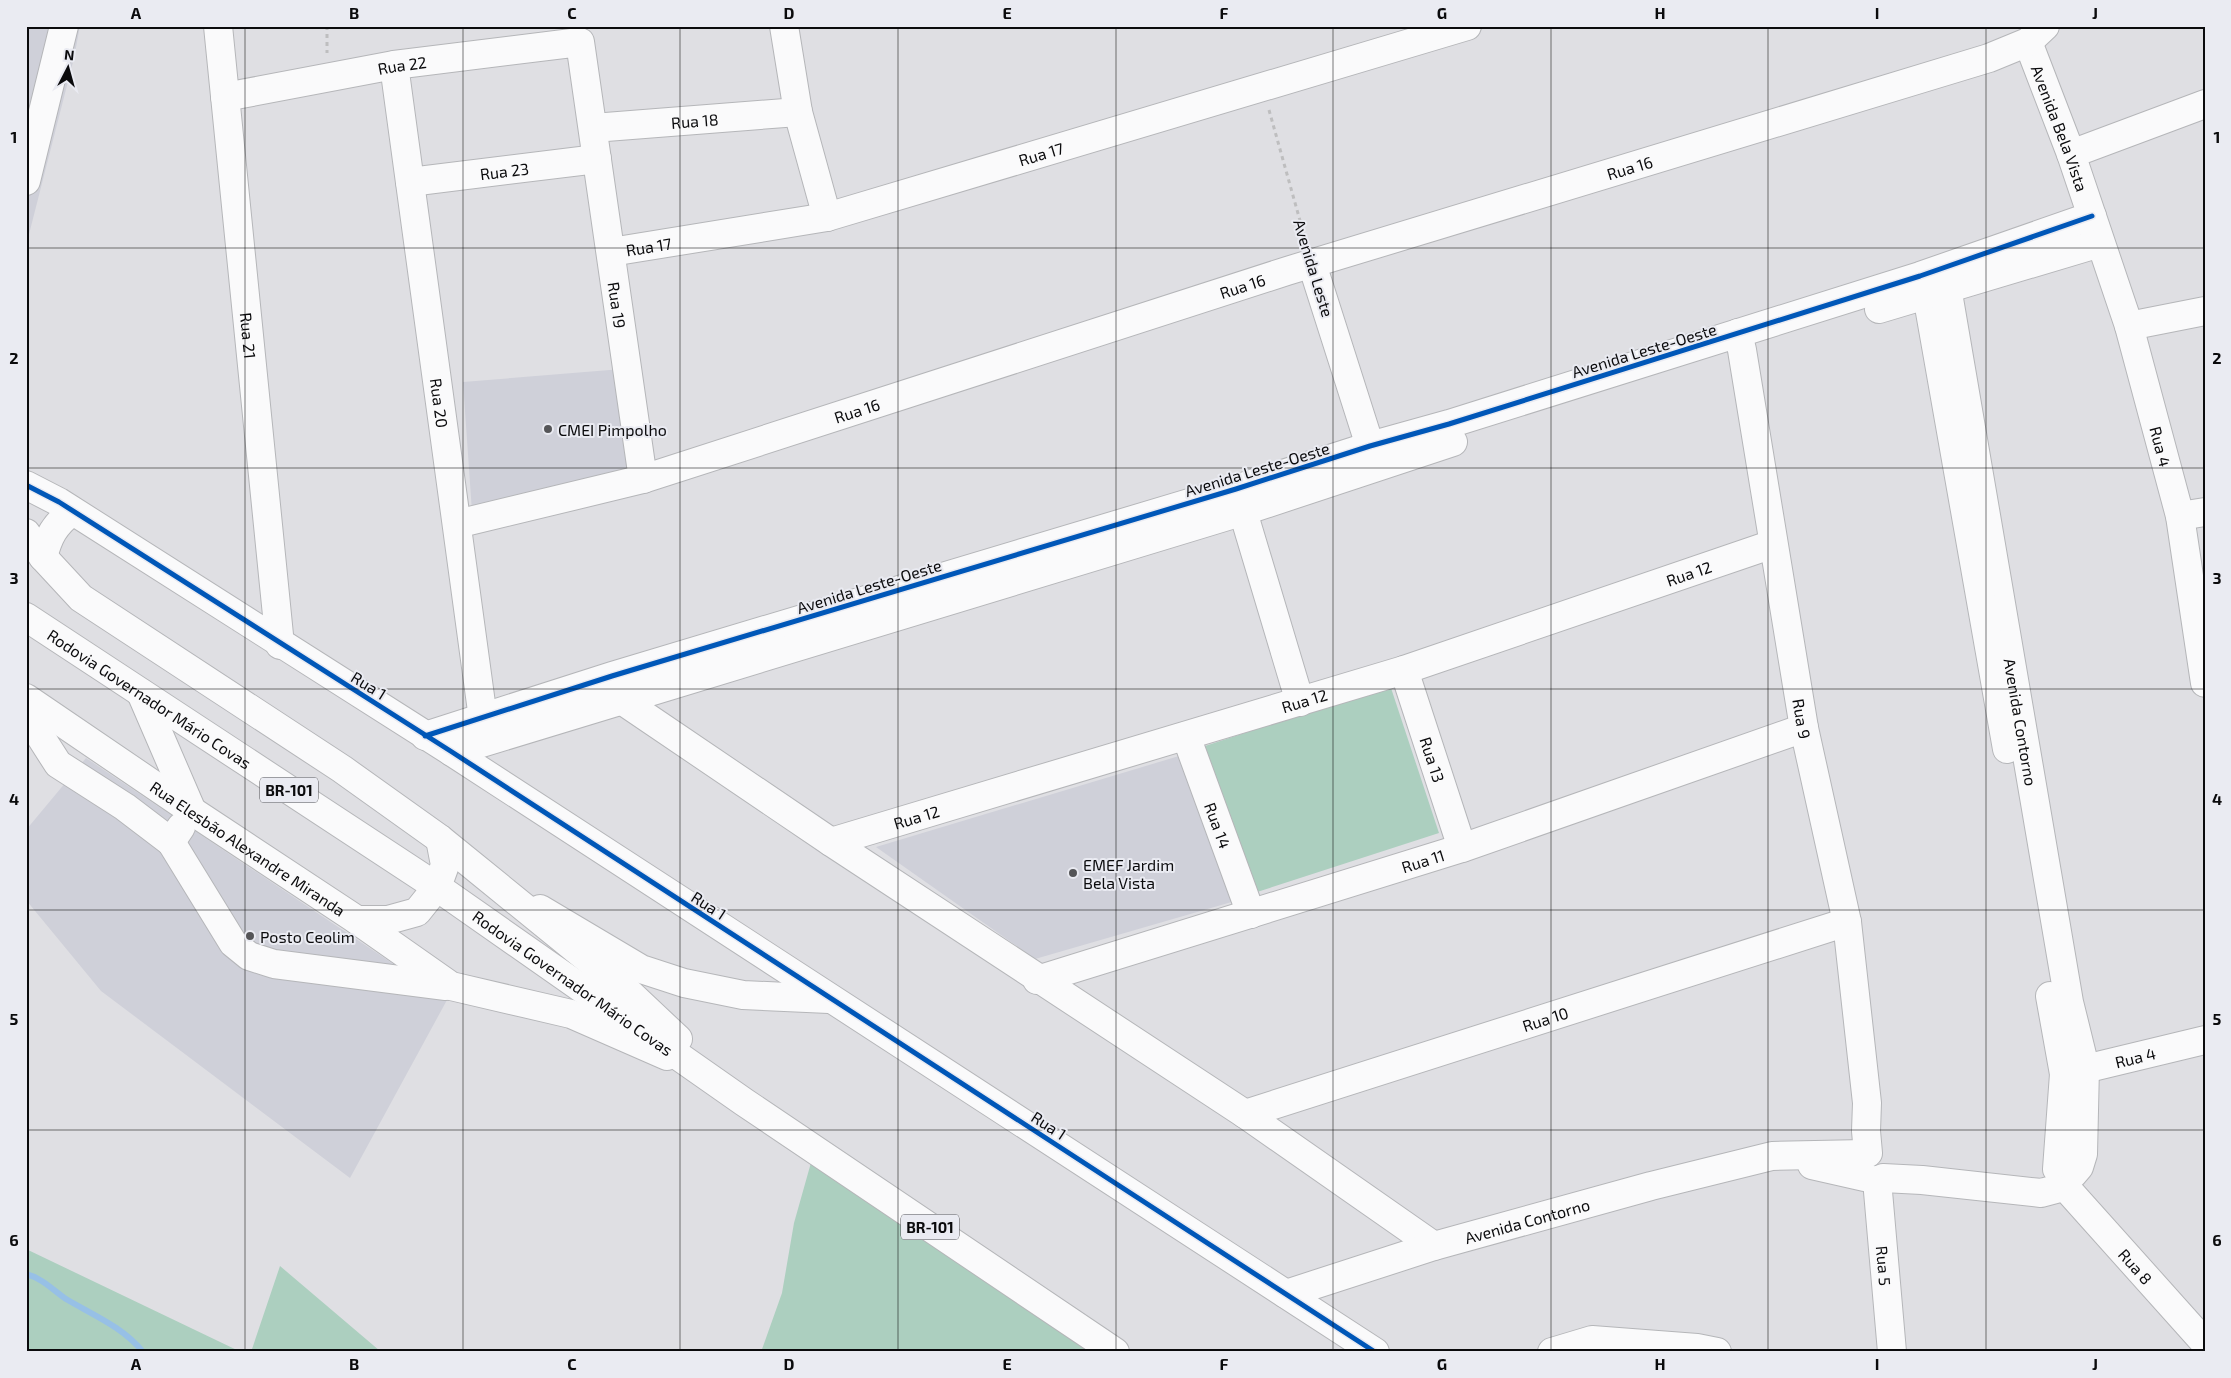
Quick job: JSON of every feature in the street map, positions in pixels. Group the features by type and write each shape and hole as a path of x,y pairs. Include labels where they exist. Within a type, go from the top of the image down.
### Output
{"street":[{"path":"26,181 64,26"},
{"name":"Rua 21","path":"218,26 280,645"},
{"path":"784,26 798,112 827,217"},
{"name":"Rua 17","path":"611,252 827,217 1467,26"},
{"name":"Avenida Bela Vista","path":"2036,34 2092,216"},
{"name":"Rua 16","path":"457,524 643,479 1312,264 1979,60 2036,34"},
{"name":"Rua 22","path":"226,97 394,66 580,42"},
{"name":"Rua 19","path":"580,42 643,479"},
{"name":"Rua 20","path":"394,66 485,729"},
{"path":"2072,154 2205,104"},
{"name":"Rua 18","path":"592,128 798,112"},
{"name":"Rua 23","path":"410,182 597,159"},
{"name":"Rua 4","path":"2092,216 2192,514 2205,683"},
{"name":"Avenida Leste-Oeste","path":"1934,282 2092,216"},
{"name":"Avenida Leste-Oeste","path":"1240,500 1370,446 1740,342 1934,282 2100,243"},
{"name":"Avenida Leste","path":"1312,264 1370,446"},
{"name":"Avenida Contorno","path":"1286,1294 1434,1246 1651,1186 1772,1156 1875,1165 1922,1180 2008,1191 2036,1176 2061,1179 2075,1071 1934,282"},
{"path":"2130,326 2205,311"},
{"name":"Avenida Leste-Oeste","path":"425,736 485,729 1240,500 1374,467 1740,342"},
{"name":"Rua 9","path":"1740,342 1804,728 1847,922 1868,1104 1876,1127 1875,1165"},
{"name":"Rua 1","path":"26,485 72,511 280,645 452,752 1375,1352"},
{"path":"1240,500 1300,702"},
{"path":"43,557 48,538 57,524 72,511"},
{"path":"26,532 43,557 81,598 342,769 440,839 627,991 744,1102"},
{"name":"Rua 12","path":"831,842 1404,670 1773,544"},
{"name":"Rodovia Governador Mário Covas","path":"26,617 437,887 744,1102 1115,1352"},
{"name":"Rua 13","path":"1404,670 1462,848"},
{"path":"617,688 831,842 1038,980 1245,1114 1434,1246"},
{"path":"142,693 192,812 172,842"},
{"name":"Rua Elesbão Alexandre Miranda","path":"26,698 192,812 357,920 450,986 571,1014 698,1070"},
{"path":"26,714 58,764 125,807 172,842 233,943 249,956 274,964 450,986"},
{"name":"Rua 11","path":"1038,980 1462,848 1804,728"},
{"name":"Avenida Leste-Oeste","path":"452,752 485,729"},
{"name":"Rua 14","path":"1186,736 1251,914"},
{"path":"357,920 388,920 417,912 437,887 445,865 440,839"},
{"path":"493,882 641,969 684,984 743,994 831,999"},
{"name":"Rua 10","path":"1245,1114 1847,922"},
{"name":"Rua 4","path":"2075,1071 2205,1040"},
{"name":"Rua 5","path":"1875,1165 1892,1352"},
{"name":"Rua 8","path":"2061,1179 2205,1343"},
{"path":"1552,1352 1592,1340 1704,1350"}],"shaded area":[{"path":"26,26 80,26 74,58 26,246"},
{"name":"CMEI Pimpolho","path":"622,369 634,476 472,512 463,382"},
{"name":"EMEF Jardim Bela Vista","path":"1189,753 1242,899 1035,959 876,847"},
{"path":"86,758 447,1000 350,1178 101,991 26,900 26,830"}],"green space":[{"path":"1390,685 1439,833 1254,893 1205,746"},
{"path":"814,1152 1107,1352 761,1352 782,1293 794,1223"},
{"path":"26,1249 241,1352 26,1352"},
{"path":"280,1266 380,1351 382,1352 251,1352"}],"waterway":[{"path":"26,1274 42,1281 66,1299 117,1328 143,1352"}],"cycle path":[{"path":"425,736 612,676 1236,489 1370,446 1449,424 1920,276 2092,216"},
{"path":"26,485 59,502 452,752 1375,1352"}],"place":[{"name":"CMEI Pimpolho","path":"548,429"},
{"name":"EMEF Jardim Bela Vista","path":"1073,873"},
{"name":"Posto Ceolim","path":"250,936"}]}
